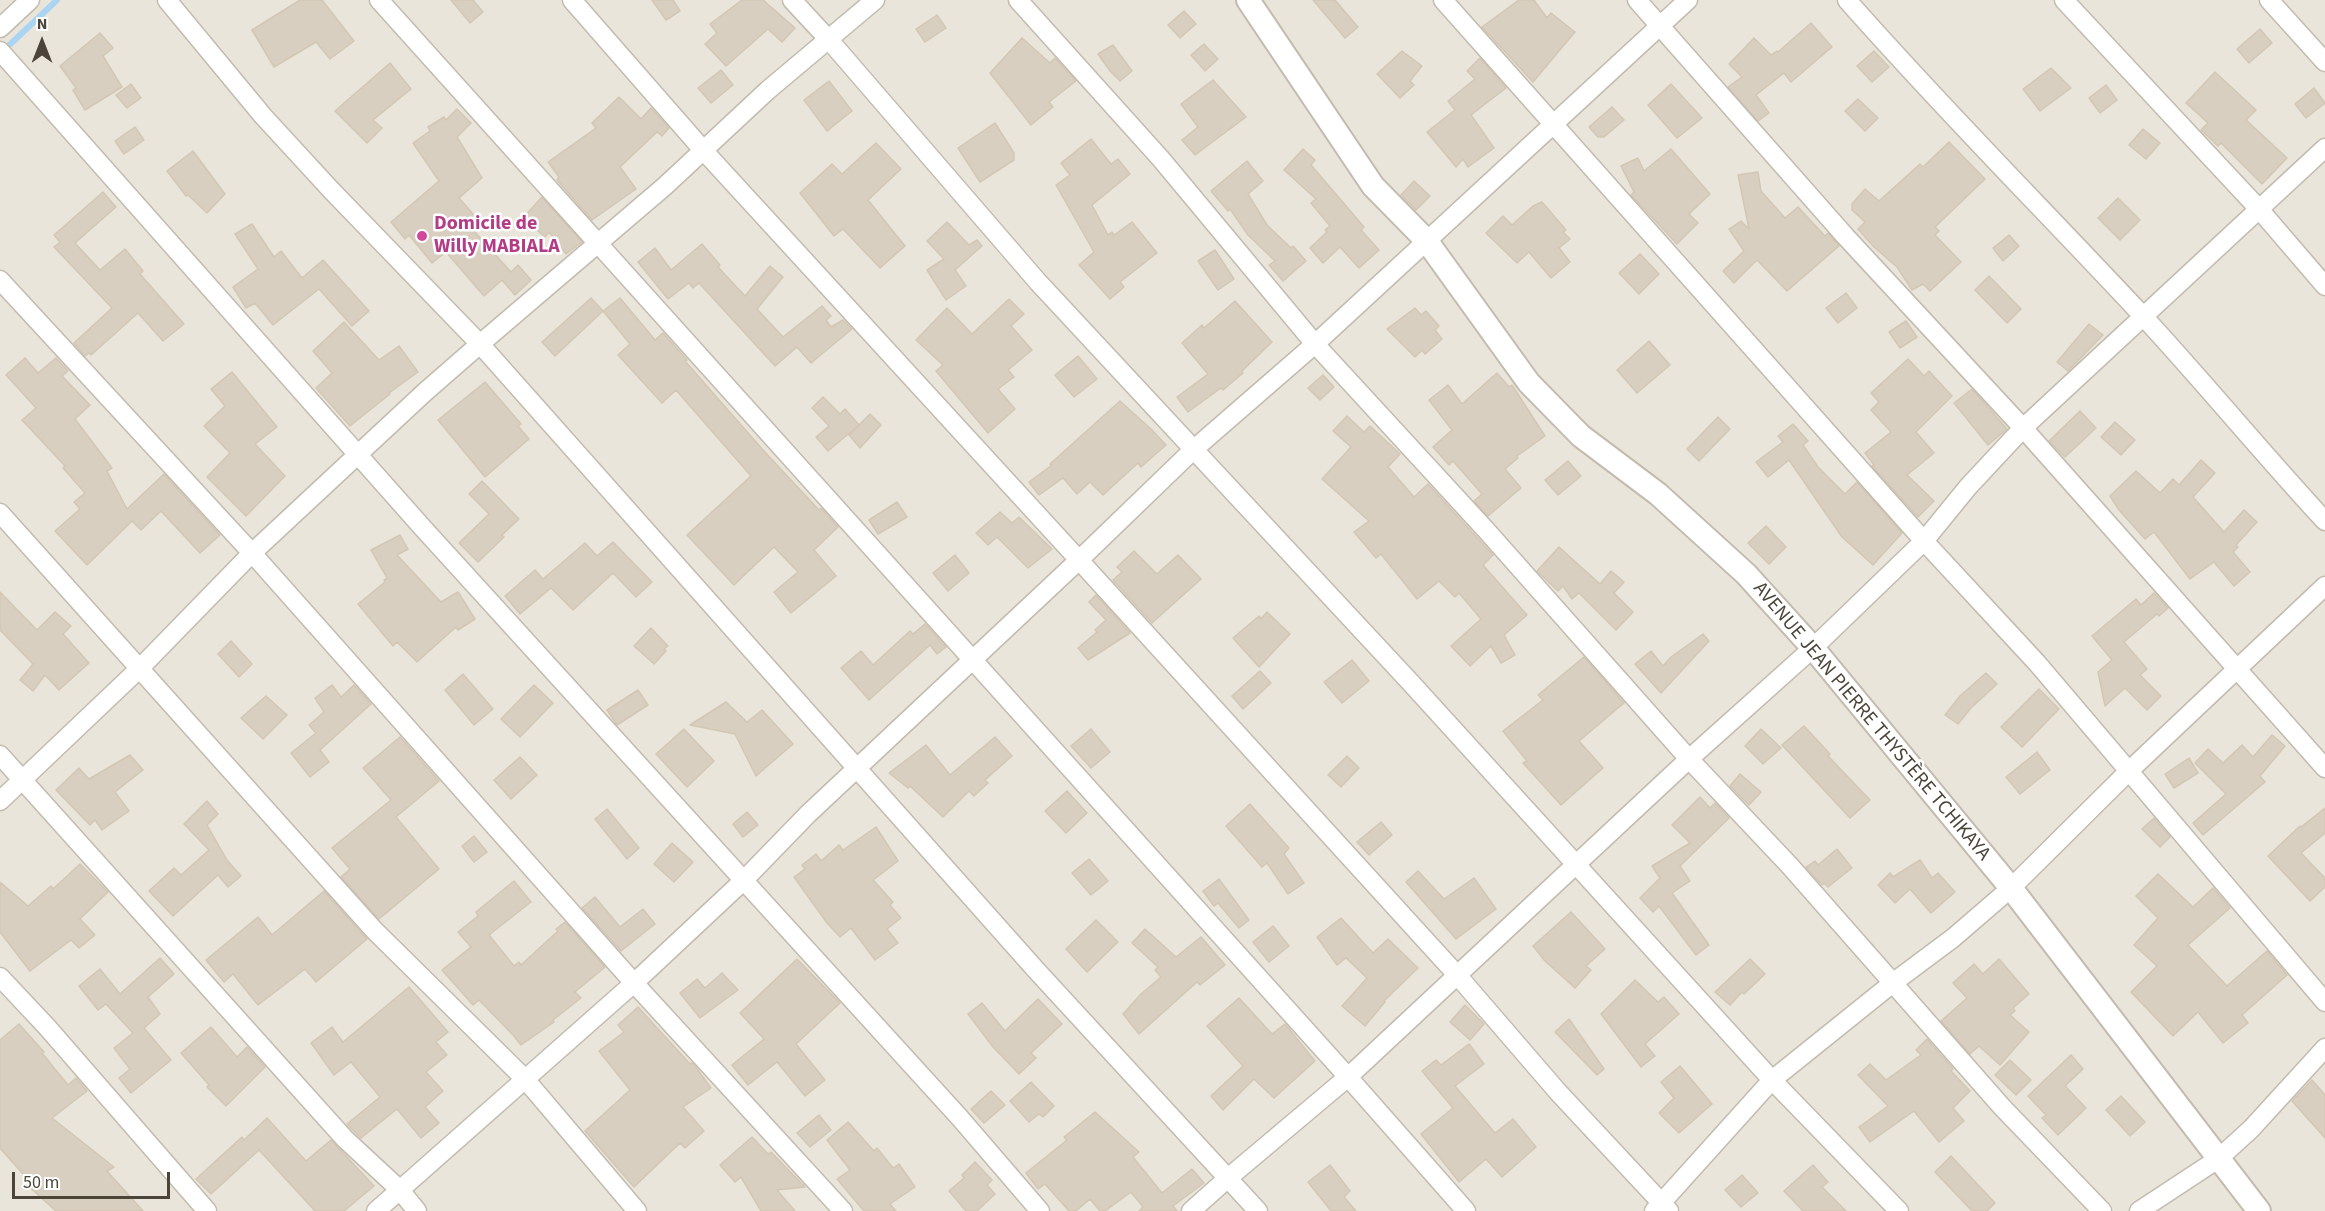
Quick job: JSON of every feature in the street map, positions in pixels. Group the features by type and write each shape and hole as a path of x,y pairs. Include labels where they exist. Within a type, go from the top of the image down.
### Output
{"street":[{"path":"0,28 30,0"},
{"path":"167,0 262,116 480,344 1036,970 1258,1211"},
{"path":"379,0 1466,1211"},
{"path":"572,0 703,150 1458,976 1662,1209 1772,1080 1953,938 2011,888 2130,770 2325,586"},
{"path":"792,0 1038,282 1411,683 1772,1080 1886,1195 1899,1211"},
{"path":"0,801 140,668 252,553 480,344 665,186 768,90 830,41 875,0"},
{"path":"1018,0 1161,159 1315,344 1486,530 1689,759 1790,866 2002,1107 2102,1211"},
{"name":"AVENUE JEAN PIERRE THYSTÈRE TCHIKAYA","path":"1248,0 1373,186 1426,240 1529,383 1581,436 1658,494 1746,574 1813,648 2011,888 2259,1211"},
{"path":"1443,0 1924,541 2037,663 2325,1002"},
{"path":"1637,0 1846,237 2023,428 2325,768"},
{"path":"376,1211 634,983 1193,450 1315,344 1688,0"},
{"path":"1846,0 1910,72 2142,316 2260,451 2325,521"},
{"path":"2064,0 2259,209 2325,286"},
{"path":"2269,0 2325,62"},
{"path":"0,51 359,456 960,1118 1040,1211"},
{"path":"1191,1211 1348,1077 1576,863 1813,648 1924,541 1968,487 2023,428 2325,148"},
{"path":"0,280 252,553 634,983 843,1211"},
{"path":"0,513 374,930 525,1079 638,1211"},
{"path":"0,755 345,1139 399,1189 417,1211"},
{"path":"0,977 207,1211"},
{"path":"2139,1211 2218,1159 2251,1129 2325,1048"}],"shaded area":[{"path":"0,0 2325,0 2325,1211 0,1211"}],"building":[{"path":"300,0 322,0 354,41 330,59 316,42 274,67 252,30"},
{"path":"451,0 473,0 483,12 470,23"},
{"path":"652,0 673,0 680,11 666,20"},
{"path":"742,0 763,0 795,28 782,42 768,29 726,66 705,44 717,33 710,24"},
{"path":"1313,0 1335,0 1358,27 1345,38"},
{"path":"1519,0 1534,0 1547,18 1551,13 1575,32 1533,82 1482,27"},
{"path":"1184,11 1196,24 1180,38 1168,25"},
{"path":"937,15 946,28 925,42 916,29"},
{"path":"1811,23 1832,47 1791,82 1784,73 1756,95 1769,113 1758,121 1728,87 1742,77 1729,64 1754,38 1771,55 1778,52"},
{"path":"2260,29 2272,43 2249,63 2237,49"},
{"path":"100,33 113,48 103,56 122,87 85,110 73,90 76,88 60,66"},
{"path":"1022,38 1050,63 1055,58 1076,81 1049,102 1053,107 1031,125 990,73"},
{"path":"1204,44 1218,59 1205,71 1191,55"},
{"path":"1113,45 1132,71 1120,81 1098,54"},
{"path":"1402,51 1422,66 1410,81 1414,85 1400,98 1377,74"},
{"path":"1874,51 1889,67 1872,82 1857,66"},
{"path":"1480,58 1506,88 1471,115 1494,148 1468,167 1463,159 1456,167 1427,132 1455,110 1448,101 1475,79 1467,71"},
{"path":"390,63 411,89 373,120 382,128 367,143 335,111"},
{"path":"2051,68 2071,88 2040,111 2023,89"},
{"path":"721,70 733,85 711,103 698,88"},
{"path":"2215,72 2256,110 2246,120 2287,158 2262,184 2221,143 2218,146 2201,130 2208,123 2186,103"},
{"path":"1213,80 1246,117 1195,155 1182,140 1198,127 1181,104"},
{"path":"829,81 852,111 827,131 804,100"},
{"path":"131,84 141,98 127,108 116,95"},
{"path":"1671,84 1702,118 1677,138 1648,105"},
{"path":"2106,85 2117,100 2100,113 2089,98"},
{"path":"2314,88 2325,103 2306,118 2295,104"},
{"path":"619,97 641,119 651,108 669,128 662,136 657,132 620,167 636,189 592,220 557,180 559,177 548,162 596,128 592,123"},
{"path":"1858,99 1878,118 1865,131 1845,111"},
{"path":"1612,107 1624,120 1604,137 1598,137 1589,127"},
{"path":"457,109 471,123 457,137 482,178 459,198 481,223 473,230 511,272 518,265 531,280 515,295 502,280 484,296 446,252 432,263 409,235 405,239 391,222 439,181 413,143 430,131 428,127 444,117 446,120"},
{"path":"995,123 1014,153 1014,160 980,182 958,148"},
{"path":"135,127 144,140 124,154 115,141"},
{"path":"2143,129 2160,143 2146,159 2129,145"},
{"path":"1091,139 1111,164 1118,159 1130,174 1092,205 1108,235 1112,232 1114,235 1132,222 1157,253 1120,282 1124,287 1110,299 1079,265 1094,252 1056,185 1070,175 1061,163"},
{"path":"1949,142 1985,179 1935,227 1939,231 1935,235 1961,262 1930,291 1923,284 1912,290 1897,267 1858,229 1865,222 1852,210 1852,204 1865,189 1879,201 1920,164 1923,167"},
{"path":"876,143 901,169 868,200 905,246 880,268 843,229 834,236 800,193 832,164 842,174"},
{"path":"1303,149 1315,160 1311,165 1364,227 1361,230 1379,250 1359,268 1340,247 1323,263 1310,248 1327,232 1325,230 1330,226 1311,203 1316,199 1284,170"},
{"path":"1671,149 1710,194 1689,214 1698,223 1677,244 1631,195 1634,192 1621,166 1638,158 1644,171"},
{"path":"193,151 225,194 207,213 188,195 186,196 167,171"},
{"path":"1247,161 1263,181 1248,194 1267,225 1291,248 1293,246 1306,261 1283,281 1269,265 1275,261 1248,235 1230,209 1228,211 1211,191"},
{"path":"1758,172 1761,191 1785,218 1798,207 1825,236 1828,233 1839,246 1787,291 1757,260 1734,283 1723,271 1744,251 1729,229 1741,221 1749,229 1738,175"},
{"path":"1414,181 1430,196 1416,210 1401,195"},
{"path":"103,192 116,207 75,243 100,270 125,249 143,271 140,274 184,324 163,341 138,313 91,355 89,353 85,356 74,343 112,308 54,247 60,242 54,235"},
{"path":"542,197 582,242 566,254 549,232 545,237 523,218"},
{"path":"2118,198 2140,220 2120,240 2098,218"},
{"path":"1542,202 1566,230 1563,232 1570,239 1559,248 1570,262 1551,278 1529,252 1517,263 1486,233 1503,216 1512,225 1533,206"},
{"path":"947,222 969,245 977,240 982,246 955,270 966,286 946,300 927,270 944,259 927,241"},
{"path":"252,224 274,257 281,251 302,278 323,260 369,311 352,326 319,289 273,325 255,303 246,308 233,287 258,269 235,234"},
{"path":"2009,235 2019,246 2003,261 1993,248"},
{"path":"702,244 720,265 718,267 745,296 770,266 783,277 757,309 783,337 822,306 831,316 826,320 831,327 843,320 852,329 811,363 797,347 775,366 699,283 693,288 689,283 668,299 638,262 655,248 671,270"},
{"path":"1215,250 1234,279 1218,290 1198,261"},
{"path":"1640,254 1659,274 1639,294 1619,273"},
{"path":"1989,276 2021,309 2007,323 1975,290"},
{"path":"1846,293 1857,308 1838,323 1826,308"},
{"path":"591,298 603,311 555,356 542,342"},
{"path":"620,298 655,340 663,333 763,450 838,527 814,550 836,576 791,613 774,592 798,572 774,547 734,585 687,535 751,476 676,390 662,403 618,355 630,344 603,311"},
{"path":"1009,299 1024,314 1011,326 1032,350 1008,370 1014,377 998,389 1015,409 988,433 936,371 943,365 916,340 947,308 972,334"},
{"path":"1235,301 1272,342 1242,371 1243,373 1223,390 1221,388 1188,412 1177,397 1208,374 1182,343 1202,325 1204,328"},
{"path":"1415,308 1421,315 1426,311 1439,326 1435,330 1442,339 1425,354 1422,350 1415,357 1387,329"},
{"path":"1906,321 1917,337 1900,348 1889,332"},
{"path":"344,322 379,360 399,346 418,372 350,426 316,388 332,373 313,351"},
{"path":"2089,324 2103,335 2068,371 2057,362"},
{"path":"1649,341 1670,365 1637,393 1617,370"},
{"path":"1078,356 1097,379 1074,397 1055,375"},
{"path":"25,358 38,373 56,358 68,371 62,376 90,405 75,419 112,468 107,471 127,509 164,474 220,535 200,553 161,511 141,530 132,521 87,565 55,531 80,509 74,502 85,493 63,468 65,466 22,420 36,408 6,375"},
{"path":"1908,359 1924,376 1929,371 1952,396 1916,432 1934,453 1907,475 1934,501 1918,517 1872,466 1874,465 1865,453 1891,432 1871,410 1879,402 1871,393"},
{"path":"232,372 277,427 255,444 285,476 246,516 207,477 230,453 204,426 225,406 211,389"},
{"path":"1497,373 1509,387 1512,385 1545,436 1517,456 1518,458 1505,469 1521,488 1488,516 1474,501 1482,494 1453,461 1449,465 1433,447 1452,430 1429,400 1448,385 1462,404"},
{"path":"1323,375 1334,387 1320,400 1308,388"},
{"path":"485,382 521,424 518,426 529,439 485,477 438,420"},
{"path":"1972,389 2007,429 1988,445 1954,403"},
{"path":"823,397 840,414 845,409 859,425 828,451 816,437 829,426 812,408"},
{"path":"1120,401 1166,445 1141,467 1138,463 1103,495 1090,482 1077,494 1063,478 1039,495 1029,482 1052,465 1050,464"},
{"path":"2080,411 2096,428 2065,457 2049,441"},
{"path":"870,414 881,425 860,448 849,435"},
{"path":"1347,416 1364,432 1370,426 1400,454 1388,467 1414,497 1428,484 1493,555 1483,565 1527,615 1504,635 1515,655 1501,663 1491,646 1470,666 1451,646 1481,619 1459,593 1455,597 1439,581 1417,599 1381,554 1376,558 1354,532 1369,521 1322,479 1351,447 1333,431"},
{"path":"1718,417 1730,429 1699,461 1687,449"},
{"path":"2115,422 2135,440 2121,455 2101,437"},
{"path":"1793,424 1808,441 1803,445 1818,467 1845,494 1857,482 1902,533 1873,565 1842,537 1789,460 1768,477 1756,462 1783,442 1778,436"},
{"path":"2201,460 2215,473 2193,497 2224,532 2244,510 2257,522 2236,545 2238,547 2233,552 2250,572 2234,586 2214,562 2190,579 2154,532 2145,539 2119,510 2110,496 2136,471 2160,493 2173,479 2179,485"},
{"path":"1568,461 1581,476 1558,495 1545,480"},
{"path":"482,481 519,519 478,562 459,543 489,514 469,494"},
{"path":"897,502 907,517 878,534 869,520"},
{"path":"1000,512 1012,523 1019,517 1052,549 1028,568 997,537 988,545 976,533"},
{"path":"1766,526 1786,547 1769,564 1748,543"},
{"path":"400,535 408,549 397,555 441,602 458,592 475,619 458,630 456,627 417,662 397,642 393,646 358,604 387,578 371,550"},
{"path":"613,542 652,582 636,597 613,573 573,610 551,588 520,614 505,596 535,570 543,579 585,543 597,556"},
{"path":"1559,547 1600,584 1611,571 1624,582 1614,593 1633,612 1616,630 1579,593 1572,599 1563,586 1558,591 1537,571"},
{"path":"1134,551 1157,574 1178,555 1201,579 1152,623 1113,580 1122,572 1117,567"},
{"path":"955,555 969,573 948,591 933,573"},
{"path":"0,592 37,630 55,612 71,626 63,634 89,663 59,690 45,675 33,691 20,680 33,664 0,630"},
{"path":"2154,593 2168,608 2159,616 2157,614 2124,642 2147,669 2140,675 2161,696 2147,710 2125,688 2105,706 2098,672 2112,660 2092,636 2136,599 2141,605"},
{"path":"1096,595 1130,633 1088,660 1078,648 1097,632 1095,630 1106,620 1089,602"},
{"path":"1267,612 1290,634 1259,667 1233,638 1259,616 1261,619"},
{"path":"925,624 946,647 937,654 930,645 869,700 841,668 861,651 873,665 910,631 913,634"},
{"path":"651,628 668,646 654,664 634,646"},
{"path":"1703,634 1709,641 1661,693 1635,664 1651,651 1663,666 1671,657"},
{"path":"231,641 252,664 239,677 218,654"},
{"path":"1584,657 1624,703 1579,741 1603,768 1561,805 1523,763 1527,761 1503,731 1543,700 1538,695"},
{"path":"1352,660 1369,681 1342,703 1324,682"},
{"path":"1260,671 1271,683 1243,709 1232,696"},
{"path":"1986,673 1997,684 1971,708 1958,724 1945,715 1960,696"},
{"path":"463,674 493,709 474,725 445,690"},
{"path":"332,685 341,697 354,685 371,704 320,750 329,762 310,777 291,753 316,733 309,725 324,712 315,698"},
{"path":"534,685 553,703 520,737 501,719"},
{"path":"2039,689 2059,709 2022,747 2001,727"},
{"path":"638,690 648,705 617,725 607,710"},
{"path":"266,696 287,715 263,739 241,718"},
{"path":"726,702 747,722 762,710 793,744 756,776 735,734 690,725"},
{"path":"1804,726 1830,754 1828,756 1870,800 1850,818 1782,745"},
{"path":"684,729 714,761 687,787 656,754"},
{"path":"1091,729 1110,752 1091,768 1071,746"},
{"path":"1761,729 1781,748 1763,764 1745,746"},
{"path":"2272,735 2285,746 2260,776 2265,782 2203,835 2193,823 2226,794 2195,763 2208,749 2223,763 2242,745 2253,757"},
{"path":"400,737 439,781 396,817 439,869 379,919 341,877 350,869 332,848 391,800 363,768"},
{"path":"995,737 1012,756 985,780 988,783 974,796 969,791 943,817 910,786 908,788 889,773 926,745 950,775"},
{"path":"2037,752 2050,770 2020,794 2006,777"},
{"path":"130,755 143,770 115,792 129,811 102,830 95,820 90,825 56,790 79,768 89,779"},
{"path":"1347,756 1359,768 1341,787 1328,775"},
{"path":"520,757 537,775 511,799 494,780"},
{"path":"2189,758 2198,773 2174,788 2165,774"},
{"path":"1740,774 1761,792 1749,805 1730,786"},
{"path":"1067,791 1087,813 1066,833 1045,811"},
{"path":"1700,797 1710,808 1715,803 1729,818 1680,866 1690,881 1672,893 1709,945 1696,955 1659,906 1653,912 1640,898 1660,878 1652,866 1690,843 1672,825"},
{"path":"207,801 218,814 207,825 227,860 241,876 228,887 218,875 173,916 149,891 174,868 181,875 209,850 184,824"},
{"path":"1250,804 1289,848 1284,854 1304,883 1288,894 1267,863 1262,867 1226,826"},
{"path":"2325,808 2325,833 2301,853 2325,878 2325,887 2310,901 2268,856 2300,826"},
{"path":"607,809 639,848 627,859 595,819"},
{"path":"747,812 758,825 743,837 733,824"},
{"path":"2154,818 2170,837 2160,847 2142,829"},
{"path":"1381,822 1392,835 1369,855 1357,842"},
{"path":"876,827 898,861 873,880 893,902 890,905 901,918 887,929 898,943 875,960 851,928 840,937 794,877 805,869 802,865 816,854 821,861 839,845 843,850"},
{"path":"474,836 487,852 474,862 462,846"},
{"path":"672,843 693,862 674,882 654,864"},
{"path":"1837,849 1852,868 1828,887 1824,883 1822,885 1806,867 1815,861 1818,865"},
{"path":"1089,859 1108,881 1091,895 1072,873"},
{"path":"1920,860 1932,878 1938,873 1955,892 1931,913 1910,889 1895,903 1878,885 1890,873 1893,877"},
{"path":"80,864 108,892 80,919 95,935 79,948 71,940 30,971 0,932 0,882 28,906 51,886 53,889"},
{"path":"1418,871 1444,899 1474,878 1496,909 1456,939 1406,882"},
{"path":"2158,874 2193,907 2213,888 2230,908 2188,945 2227,986 2267,951 2287,975 2242,1015 2248,1023 2223,1043 2198,1012 2173,1036 2131,992 2157,966 2134,945 2158,918 2136,896"},
{"path":"1219,879 1249,920 1239,928 1218,903 1214,906 1203,891"},
{"path":"514,881 531,902 489,935 514,966 519,962 521,965 565,922 605,967 575,992 581,998 553,1020 554,1022 521,1045 479,1000 473,1005 442,970 471,947 458,932 478,916 476,912"},
{"path":"324,891 367,939 316,982 305,969 258,1005 233,974 224,982 206,960 258,917 272,935"},
{"path":"595,897 620,927 643,909 655,924 621,951 582,908"},
{"path":"1571,912 1605,949 1586,966 1591,970 1575,988 1545,961 1533,946"},
{"path":"1341,918 1373,953 1388,939 1418,968 1384,1001 1365,1026 1342,1006 1367,978 1346,958 1337,965 1317,937"},
{"path":"1096,920 1118,942 1087,972 1066,949"},
{"path":"1273,926 1289,946 1269,962 1253,942"},
{"path":"1145,929 1176,957 1201,937 1225,965 1200,985 1197,982 1139,1034 1123,1014 1161,977 1155,970 1158,967 1132,943"},
{"path":"160,958 174,974 148,997 160,1014 144,1028 171,1060 131,1093 119,1078 130,1069 114,1048 133,1033 106,1004 98,1010 79,986 100,969 120,994"},
{"path":"797,959 840,1003 796,1044 825,1080 805,1096 777,1062 748,1085 732,1065 764,1039 740,1013"},
{"path":"1750,959 1765,974 1730,1005 1715,992"},
{"path":"1999,959 2029,994 2013,1008 2015,1011 2010,1015 2029,1032 2000,1065 1979,1046 1970,1054 1941,1021 1967,998 1953,983 1974,964 1983,974"},
{"path":"722,973 738,990 700,1018 680,993 697,979 705,988"},
{"path":"1635,980 1658,1002 1664,997 1679,1014 1645,1044 1655,1056 1641,1067 1601,1014"},
{"path":"409,987 448,1032 436,1042 447,1055 426,1072 443,1091 425,1107 439,1123 421,1138 397,1109 361,1138 347,1124 380,1097 351,1062 334,1075 311,1043 332,1027 343,1042"},
{"path":"1239,998 1272,1034 1285,1024 1315,1061 1274,1098 1254,1079 1223,1110 1211,1096 1243,1066 1207,1026"},
{"path":"1038,999 1062,1024 1031,1053 1036,1058 1019,1074 993,1047 968,1014 982,1003 1005,1031"},
{"path":"1465,1005 1484,1024 1470,1040 1450,1022"},
{"path":"638,1007 690,1064 692,1063 711,1088 683,1107 704,1131 685,1148 680,1143 634,1187 585,1131 630,1090 599,1051 624,1032 618,1025"},
{"path":"1569,1019 1604,1069 1597,1075 1555,1032"},
{"path":"19,1024 44,1052 42,1053 68,1085 76,1078 87,1091 52,1118 114,1167 107,1171 143,1211 56,1211 27,1185 30,1182 0,1148 0,1040"},
{"path":"211,1027 237,1057 247,1047 265,1067 226,1106 207,1087 209,1085 181,1053"},
{"path":"1927,1039 1953,1069 1951,1071 1970,1091 1953,1108 1964,1121 1939,1142 1914,1111 1870,1142 1859,1127 1888,1106 1858,1075 1870,1064 1886,1080 1921,1055 1916,1050"},
{"path":"1469,1044 1484,1064 1455,1086 1495,1133 1513,1119 1536,1147 1502,1177 1486,1159 1459,1182 1421,1134 1453,1108 1422,1071 1436,1060 1441,1065"},
{"path":"2071,1055 2083,1069 2065,1086 2086,1108 2058,1135 2042,1118 2046,1115 2028,1096"},
{"path":"2010,1060 2031,1080 2016,1095 1995,1075"},
{"path":"1680,1066 1712,1104 1679,1133 1659,1113 1674,1098 1661,1082"},
{"path":"2312,1080 2325,1095 2325,1138 2292,1101"},
{"path":"1031,1082 1054,1106 1043,1117 1039,1114 1029,1122 1010,1101"},
{"path":"991,1091 1005,1105 984,1123 971,1109"},
{"path":"2121,1096 2145,1122 2130,1136 2106,1110"},
{"path":"1095,1112 1139,1152 1133,1157 1162,1193 1192,1169 1204,1183 1173,1206 1177,1211 1139,1211 1143,1207 1131,1192 1105,1211 1100,1211 1090,1199 1076,1211 1069,1211 1045,1184 1038,1189 1026,1173 1067,1140 1064,1137"},
{"path":"819,1115 831,1130 810,1147 797,1133"},
{"path":"267,1118 306,1161 331,1140 374,1186 344,1211 315,1211 259,1150 211,1194 196,1179 242,1137 244,1140"},
{"path":"848,1122 874,1151 877,1148 893,1168 899,1164 915,1187 890,1204 896,1211 864,1211 837,1179 850,1170 827,1140"},
{"path":"752,1137 768,1154 771,1152 805,1187 777,1190 795,1211 761,1211 741,1177 735,1182 720,1165"},
{"path":"1951,1156 1995,1203 1987,1211 1972,1211 1935,1172"},
{"path":"975,1162 992,1180 987,1185 995,1194 977,1211 966,1211 949,1191 964,1178 962,1175"},
{"path":"1330,1165 1350,1191 1344,1197 1356,1211 1331,1211 1308,1182"},
{"path":"1813,1165 1828,1182 1822,1187 1846,1211 1803,1211 1784,1191"},
{"path":"1742,1175 1758,1193 1741,1207 1725,1190"}],"waterway":[{"path":"3,51 57,0"}],"place":[{"name":"Domicile de Willy MABIALA","path":"422,236"}]}
